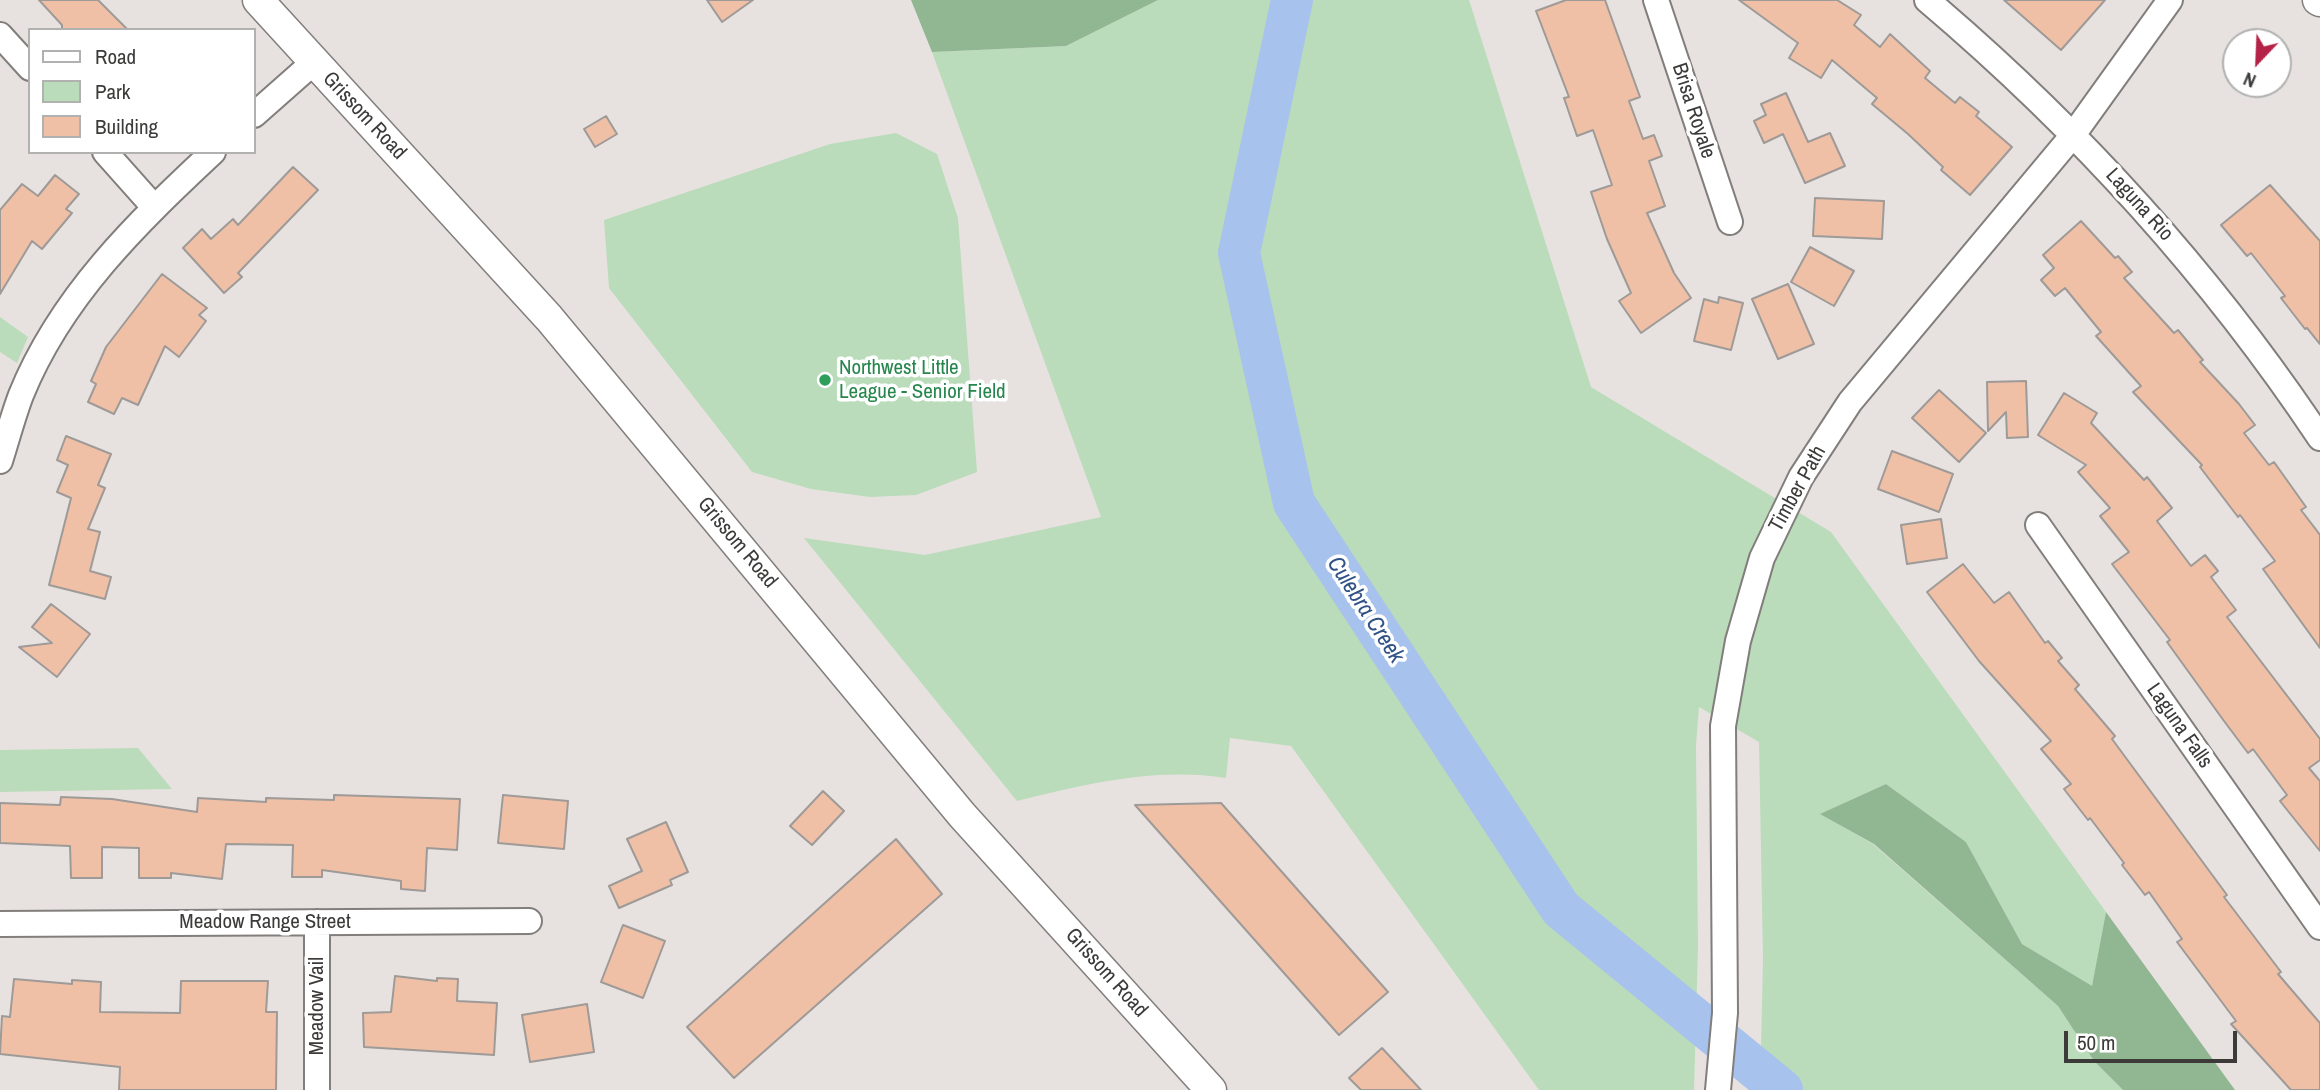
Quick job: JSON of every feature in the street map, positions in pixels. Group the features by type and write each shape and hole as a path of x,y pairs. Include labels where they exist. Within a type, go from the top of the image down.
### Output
{"main road":[{"name":"Grissom Road","path":"258,0 550,318 962,815 1211,1090"}],"street":[{"name":"Brisa Royale","path":"1657,0 1730,222"},
{"name":"Laguna Rio","path":"1927,0 1988,52 2117,178 2212,287 2320,438"},
{"name":"Timber Path","path":"1718,1090 1725,1013 1723,726 1738,641 1762,558 1801,477 1850,402 2073,135 2170,0"},
{"path":"0,35 28,66"},
{"path":"256,113 314,62"},
{"path":"107,154 154,207"},
{"path":"0,461 21,395 69,306 111,252 211,154"},
{"name":"Laguna Falls","path":"2038,525 2320,928"},
{"name":"Meadow Range Street","path":"0,924 529,920"},
{"name":"Meadow Vail","path":"317,922 317,1090"}],"green space":[{"path":"911,0 1158,0 1066,46 932,52"},
{"path":"1158,0 1469,0 1591,387 1831,532 2106,912 2092,987 2022,944 1966,842 1886,784 1821,814 1873,844 2058,1006 2094,1061 2123,1090 1760,1090 1763,960 1759,742 1699,707 1696,745 1698,948 1694,1090 1539,1090 1291,746 1230,738 1226,778 1200,775 1147,776 1095,783 1017,801 804,538 925,555 1101,517 932,52 1066,46"},
{"name":"Northwest Little League - Senior Field","path":"896,133 937,154 958,218 977,472 916,495 870,497 811,489 752,472 609,288 604,220 830,144"},
{"path":"0,317 28,337 17,363 0,352"},
{"path":"138,748 172,789 0,792 0,750"},
{"path":"1886,784 1966,842 2022,944 2092,986 2106,912 2235,1090 2123,1090 2094,1061 2058,1006 1874,844 1820,814"}],"building":[{"path":"39,0 98,0 126,28 62,28"},
{"path":"707,0 753,0 722,22"},
{"path":"1566,0 1605,0 1640,97 1629,101 1643,139 1654,135 1662,156 1649,161 1665,206 1647,213 1674,273 1691,298 1641,333 1619,301 1631,293 1607,239 1591,192 1612,185 1593,130 1577,136 1564,98 1569,97 1536,11"},
{"path":"1739,0 1837,0 1861,15 1854,25 1880,47 1890,34 1930,71 1925,78 1955,103 1960,97 1979,112 1976,116 2012,147 1970,195 1941,170 1943,167 1908,134 1872,104 1877,98 1832,60 1821,78 1789,58 1798,43"},
{"path":"2004,0 2105,0 2061,50"},
{"path":"1786,93 1808,142 1830,133 1845,166 1805,183 1783,134 1764,143 1754,121 1766,115 1761,104"},
{"path":"606,116 617,134 595,147 584,129"},
{"path":"293,167 318,190 238,273 242,277 224,293 183,248 202,229 211,239 233,219 238,225"},
{"path":"55,175 79,194 66,209 72,213 42,249 32,241 0,294 0,210 22,184 38,196"},
{"path":"2270,185 2320,241 2320,344 2281,298 2285,296 2251,253 2247,256 2221,225"},
{"path":"1815,198 1884,201 1882,239 1813,236"},
{"path":"2081,221 2115,258 2118,256 2132,272 2124,278 2174,333 2178,330 2203,360 2200,362 2239,404 2255,425 2244,433 2269,465 2274,462 2306,507 2301,510 2320,535 2320,648 2263,569 2275,561 2240,515 2238,517 2200,467 2202,465 2133,392 2141,386 2096,336 2101,332 2065,288 2055,296 2041,280 2054,268 2043,255"},
{"path":"1810,247 1854,271 1834,306 1791,282"},
{"path":"162,274 207,308 199,315 206,321 179,357 165,346 138,405 122,398 114,414 88,402 96,384 91,381 106,347"},
{"path":"1788,284 1814,344 1778,359 1752,299"},
{"path":"1719,297 1743,303 1731,350 1694,341 1704,299 1718,303"},
{"path":"2026,381 2028,437 2007,438 2006,412 1988,431 1987,382"},
{"path":"1939,390 1986,433 1959,462 1912,418"},
{"path":"2064,393 2097,413 2091,423 2144,480 2147,477 2172,508 2157,521 2191,566 2205,555 2218,571 2211,577 2236,610 2227,617 2320,739 2320,760 2309,768 2320,781 2320,851 2280,801 2287,795 2253,749 2248,753 2167,642 2170,640 2112,564 2129,552 2100,516 2110,508 2078,472 2086,465 2038,435"},
{"path":"66,436 111,454 98,485 105,488 88,529 100,532 90,571 111,577 105,599 49,585 71,498 57,492 68,465 57,460"},
{"path":"1892,451 1953,474 1939,512 1878,489"},
{"path":"1941,519 1947,558 1907,564 1901,525"},
{"path":"1963,564 1994,603 2009,592 2045,643 2048,641 2062,658 2058,661 2079,685 2075,689 2115,736 2112,739 2227,895 2224,897 2281,972 2278,974 2320,1023 2320,1090 2291,1090 2231,1024 2236,1021 2177,942 2182,939 2149,892 2145,895 2090,818 2088,820 2064,789 2071,784 2041,749 2051,741 1979,661 1927,592"},
{"path":"51,604 90,634 57,677 19,647 52,643 32,627"},
{"path":"823,791 844,811 812,845 790,826"},
{"path":"334,795 460,799 457,850 427,848 425,891 401,889 401,881 322,870 322,877 292,877 293,845 226,844 222,879 171,873 171,878 139,878 139,848 102,847 102,878 71,878 70,846 0,843 0,803 60,805 61,797 112,799 197,812 198,798 266,802 266,798 334,800"},
{"path":"503,795 568,801 564,849 498,843"},
{"path":"1221,803 1388,992 1339,1035 1135,805"},
{"path":"666,822 688,872 670,880 672,885 619,908 609,886 642,871 627,839"},
{"path":"896,839 942,894 734,1078 687,1027"},
{"path":"623,925 665,941 643,998 601,982"},
{"path":"395,976 437,981 437,978 458,979 457,1001 497,1003 494,1055 364,1047 363,1013 391,1012"},
{"path":"14,979 72,984 72,980 101,982 100,1012 180,1013 181,981 268,981 266,1012 277,1012 276,1090 119,1090 120,1067 0,1054 2,1016 10,1017"},
{"path":"587,1004 594,1052 530,1062 522,1015"},
{"path":"1382,1048 1421,1090 1361,1090 1349,1078"}],"waterway":[{"name":"Culebra Creek","path":"1292,0 1239,253 1294,503 1561,909 1782,1090"}],"place":[{"name":"Northwest Little League - Senior Field","path":"825,380"}]}
